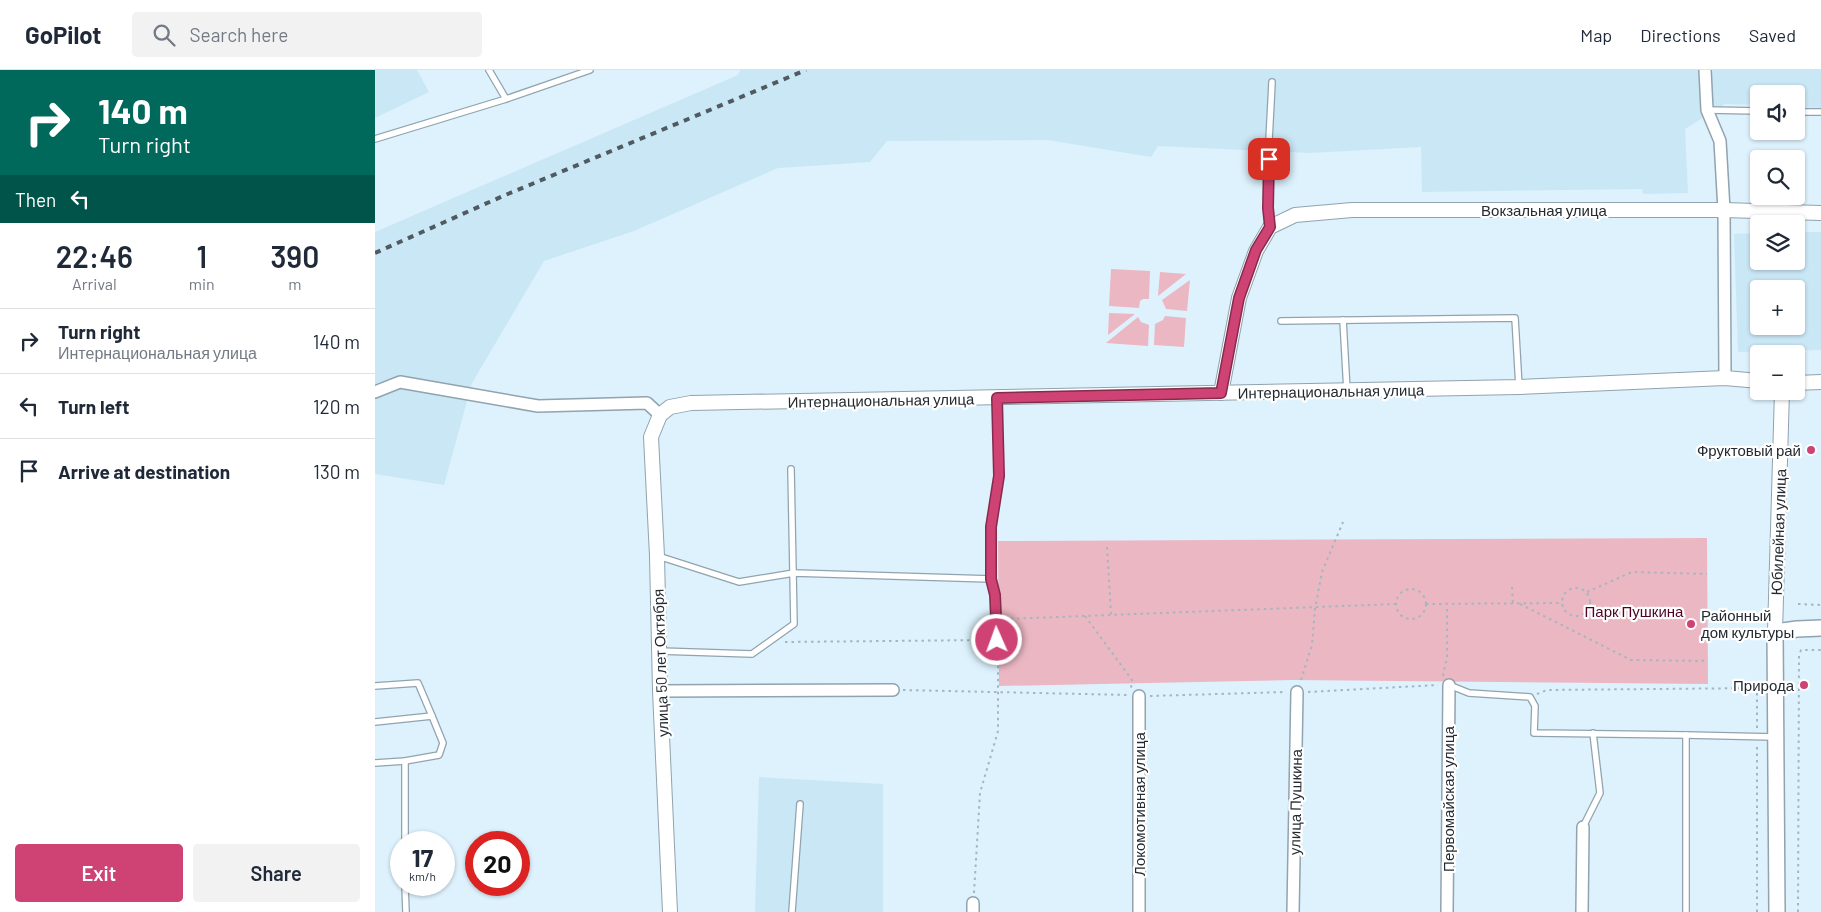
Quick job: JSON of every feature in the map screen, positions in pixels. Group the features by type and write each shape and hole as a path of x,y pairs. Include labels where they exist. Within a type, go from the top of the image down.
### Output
{"main road":[{"path":"1775,632 1821,628"},
{"name":"Юбилейная улица","path":"1775,632 1777,912"}],"street":[{"path":"1705,70 1707,110 1720,141 1724,210 1725,378"},
{"name":"Вокзальная улица","path":"1270,227 1295,215 1352,210 1724,210 1821,213"},
{"path":"1221,393 1239,298 1256,250 1270,227"},
{"name":"Интернациональная улица","path":"660,415 670,408 691,403 1519,387 1725,378 1750,380"},
{"path":"375,392 400,382 538,406 647,403 660,415"},
{"path":"1805,383 1821,382"},
{"name":"Юбилейная улица","path":"1775,632 1782,400"},
{"name":"улица 50 лет Октября","path":"660,415 651,437 670,912"},
{"name":"Первомайская улица","path":"1445,685 1447,912"},
{"path":"660,691 893,690"},
{"name":"улица Пушкина","path":"1293,912 1297,692"},
{"name":"Локомотивная улица","path":"1135,696 1139,912"},
{"path":"1582,912 1583,827"}],"lane":[{"path":"489,70 506,99"},
{"path":"375,139 506,99 590,70"},
{"path":"1270,227 1268,188 1272,82"},
{"path":"1707,110 1750,111"},
{"path":"1805,112 1821,112"},
{"path":"1281,321 1515,318 1519,387"},
{"path":"1343,320 1347,391"},
{"path":"997,398 999,476 991,527 991,579 995,595 997,640"},
{"path":"659,652 752,654 794,624 791,469"},
{"path":"657,556 739,582 794,573 991,579"},
{"path":"375,686 418,683 443,742 439,755 405,761 375,763"},
{"path":"1445,685 1469,693 1530,697 1535,706 1534,733 1776,737"},
{"path":"375,722 432,716"},
{"path":"1583,827 1600,793 1593,734"},
{"path":"1686,735 1686,912"},
{"path":"405,761 405,831"},
{"path":"792,912 800,804"},
{"path":"405,896 405,912"}],"path":[{"path":"1297,692 1312,645 1315,609 1322,572 1343,522"},
{"path":"1107,547 1111,615"},
{"path":"1587,592 1590,603 1589,608 1584,614 1569,614 1562,604 1564,594 1573,588 1587,592 1632,572 1707,574"},
{"path":"1512,586 1513,604"},
{"path":"1409,589 1419,591 1426,604 1422,615 1408,619 1400,614 1396,604 1398,596 1409,589"},
{"path":"997,620 1315,609 1396,604"},
{"path":"1426,604 1562,604"},
{"path":"1520,604 1631,660 1708,660"},
{"path":"1798,604 1821,605"},
{"path":"893,690 998,691 1135,696 1297,692 1445,685 1447,605"},
{"path":"1085,616 1132,680 1135,696"},
{"path":"767,642 997,640 999,731 979,793 973,908"},
{"path":"1798,912 1799,656 1801,650 1821,650"},
{"path":"1757,688 1757,912"},
{"path":"1530,697 1547,690 1757,688 1775,690"}],"shaded area":[{"path":"375,70 417,70 429,92 375,118"},
{"path":"740,70 1821,70 1821,108 1805,107 1805,85 1750,85 1750,105 1725,104 1685,129 1688,193 1643,194 1642,189 1422,192 1421,147 1310,153 1158,146 1151,157 1048,140 887,141 870,162 778,168 634,231 544,261 472,383 444,485 375,474 375,232 738,75"},
{"path":"1805,232 1821,232 1821,350 1805,350 1805,345 1750,345 1750,352 1738,352 1734,234 1750,233 1750,270 1805,270"},
{"path":"759,777 883,784 883,912 755,912"}],"green space":[{"path":"1111,269 1150,271 1149,299 1140,301 1139,308 1109,306"},
{"path":"1160,272 1186,274 1158,296"},
{"path":"1190,280 1187,311 1166,309 1162,300"},
{"path":"1109,313 1135,314 1108,335"},
{"path":"1165,316 1186,318 1184,347 1154,345 1155,324 1163,320"},
{"path":"1138,317 1141,322 1149,325 1148,346 1106,343"},
{"name":"Парк Пушкина","path":"1707,538 1708,684 1293,680 999,686 998,541"}],"railway":[{"path":"375,253 503,196 806,70"}],"place":[{"name":"Фруктовый рай","path":"1811,450"},
{"name":"Районный дом культуры","path":"1691,624"},
{"name":"Природа","path":"1804,685"}],"route":[{"path":"997,640 995,595 991,579 991,527 999,476 997,398 1221,393 1239,298 1256,250 1270,227 1268,208 1269,159"}]}
